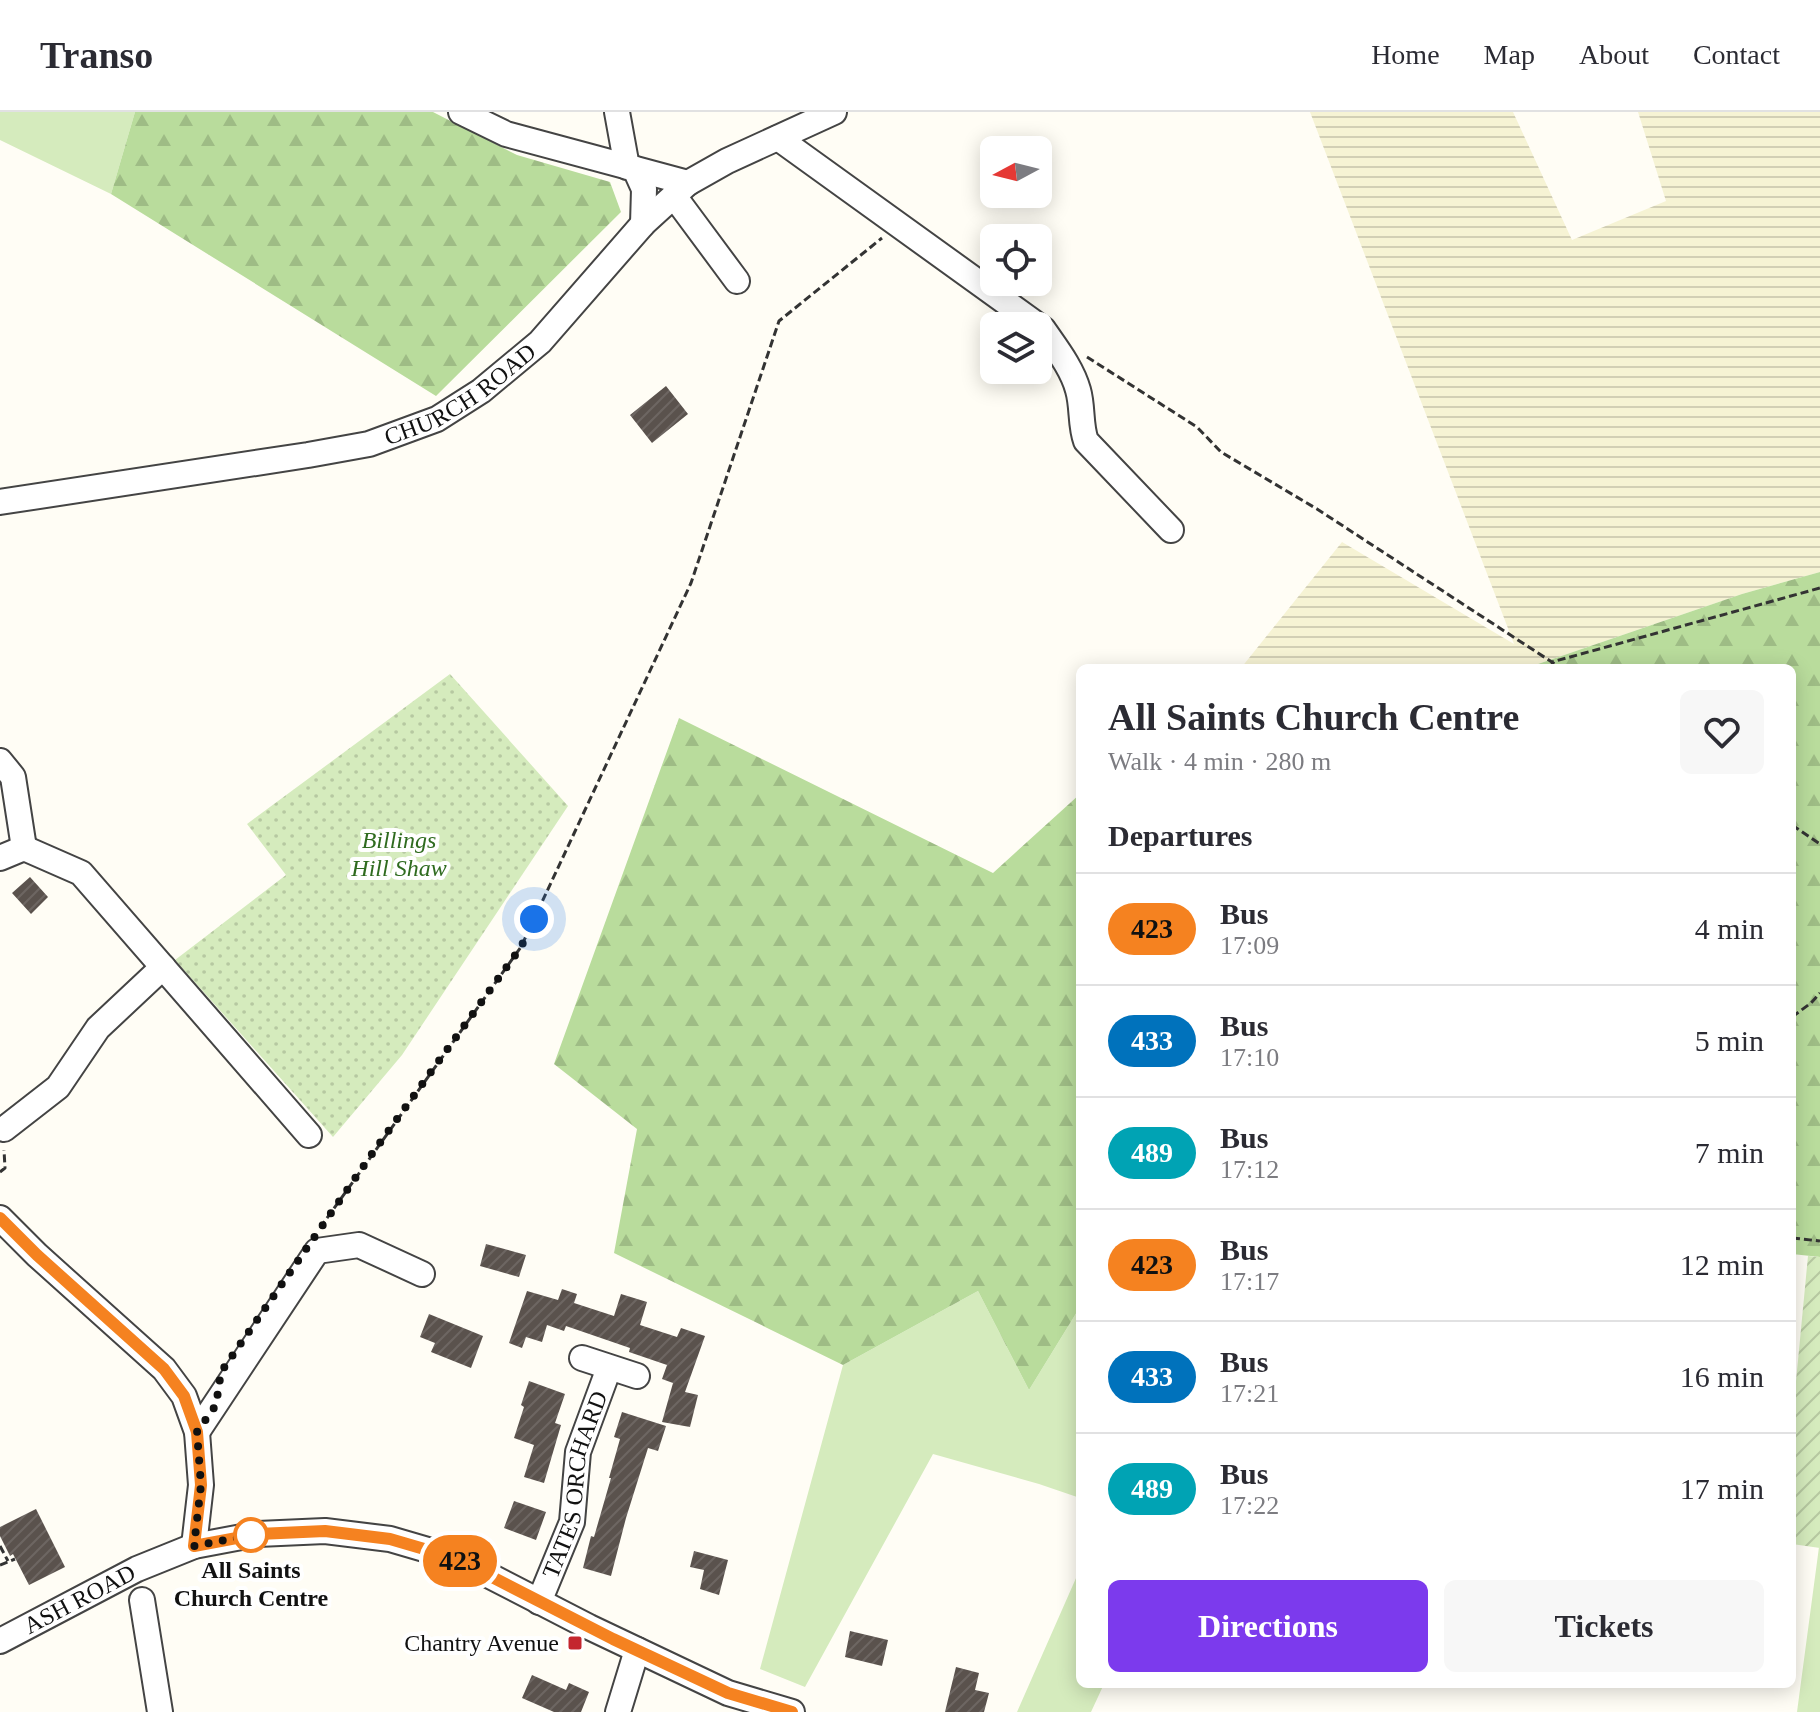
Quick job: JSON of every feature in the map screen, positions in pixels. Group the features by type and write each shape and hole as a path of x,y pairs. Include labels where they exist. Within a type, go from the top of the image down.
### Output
{"street":[{"path":"461,112 506,134 631,168 681,190 737,281"},
{"path":"617,112 631,168 644,189 643,224"},
{"name":"CHURCH ROAD","path":"0,502 338,450 369,444 437,419 481,391 540,342 643,224 681,190 727,161 834,112"},
{"path":"778,138 1043,329 1078,388 1086,441 1171,530"},
{"path":"0,761 13,777 24,848"},
{"path":"0,858 24,848 81,873 309,1135"},
{"path":"4,1129 58,1087 98,1028 163,967"},
{"path":"0,1218 164,1369 184,1396 197,1432 201,1485 194,1546"},
{"path":"197,1432 317,1251 359,1245 422,1274"},
{"name":"TATES ORCHARD","path":"582,1358 637,1376"},
{"name":"TATES ORCHARD","path":"539,1602 572,1522 578,1452 609,1368"},
{"name":"ASH ROAD","path":"0,1640 137,1569 194,1546 258,1534 325,1531 390,1539 455,1558 728,1693 792,1712"},
{"path":"142,1600 160,1712"},
{"path":"618,1712 637,1650"}],"path":[{"path":"319,1230 521,947 691,583 779,321 898,225"},
{"path":"1082,354 1197,427 1221,452 1317,509 1555,664"},
{"path":"1552,662 1820,588"},
{"path":"1796,828 1820,844"},
{"path":"1796,1014 1820,993"},
{"path":"1796,1238 1820,1241"},
{"path":"0,1546 8,1561"},
{"path":"0,1565 15,1559"}],"shaded area":[{"path":"1310,112 1513,112 1572,240 1666,201 1638,112 1820,112 1820,572 1742,594 1538,664 1244,664 1342,542 1514,644"}],"green space":[{"path":"0,112 135,112 111,194 0,140"},
{"path":"135,112 433,112 517,155 610,182 621,212 436,396 111,194"},
{"path":"1820,572 1820,1257 1796,1254 1796,664 1538,664 1742,594"},
{"name":"Billings Hill Shaw","path":"450,674 568,806 402,1055 333,1137 175,960 286,875 247,824"},
{"path":"679,718 993,873 1076,798 1076,1314 1029,1390 978,1291 843,1365 614,1253 637,1129 554,1064"},
{"path":"1808,1256 1820,1257 1820,1548 1796,1545 1796,1381"},
{"path":"978,1291 1029,1390 1076,1314 1076,1497 933,1454 805,1687 760,1669 843,1365"},
{"path":"1819,1547 1820,1712 1797,1712"},
{"path":"1076,1578 1076,1688 1102,1688 1091,1712 1017,1712"}],"building":[{"path":"666,386 688,414 652,443 630,415"},
{"path":"30,877 48,897 31,914 12,893"},
{"path":"486,1244 526,1255 519,1277 480,1266"},
{"path":"562,1289 577,1294 574,1303 614,1316 621,1294 647,1302 640,1325 677,1337 681,1328 705,1336 685,1392 698,1395 690,1427 662,1422 673,1383 662,1379 667,1365 629,1352 630,1348 566,1326 564,1331 547,1325 542,1342 526,1337 522,1348 509,1343 527,1291 558,1300"},
{"path":"429,1314 483,1336 471,1368 431,1352 435,1343 420,1337"},
{"path":"529,1381 565,1394 555,1423 561,1425 544,1483 524,1477 534,1445 514,1438"},
{"path":"622,1412 666,1426 658,1451 648,1448 611,1576 583,1568 611,1478 620,1439 614,1437"},
{"path":"514,1501 546,1512 536,1540 504,1528"},
{"path":"36,1509 65,1567 29,1585 0,1536 0,1527"},
{"path":"694,1551 728,1560 719,1595 700,1589 704,1570 690,1567"},
{"path":"850,1631 888,1640 882,1666 845,1657"},
{"path":"956,1667 979,1673 975,1690 989,1693 984,1712 945,1712"},
{"path":"532,1675 566,1690 569,1683 589,1692 581,1712 554,1712 522,1698"}],"bus line":[{"name":"423","path":"0,1218 164,1369 184,1396 197,1432 201,1485 194,1546 258,1534 325,1531 390,1539 455,1558 613,1639 728,1693 792,1712"}],"place":[{"name":"All Saints Church Centre","path":"251,1535"},
{"name":"Chantry Avenue","path":"575,1643"}],"route":[{"path":"251,1535 194,1546 201,1485 197,1432 216,1405 221,1372 374,1151 521,947 534,919"}]}
